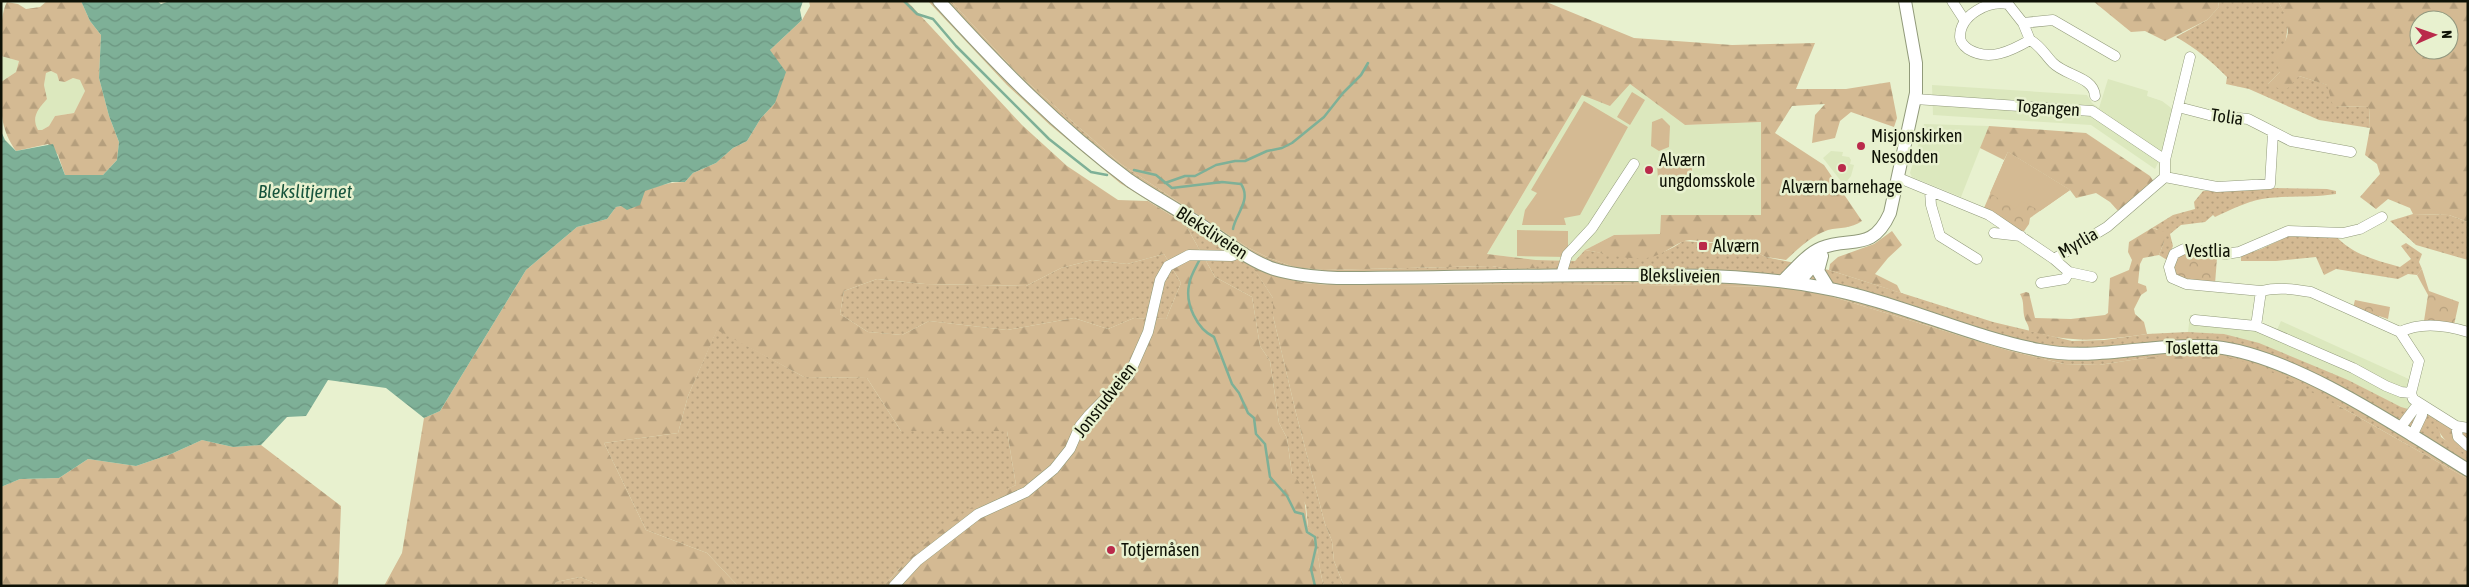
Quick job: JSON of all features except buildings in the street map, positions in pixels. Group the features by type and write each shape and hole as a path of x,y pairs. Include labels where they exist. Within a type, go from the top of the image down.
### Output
{"main road":[{"name":"Bleksliveien","path":"939,1 1000,66 1106,162 1146,192 1193,220 1240,252 1273,268 1322,277 1671,275 1798,283"},
{"path":"1783,281 1819,249 1867,240 1880,230 1890,213 1915,99 1916,63 1905,1"},
{"path":"1798,283 1824,254 1841,245"},
{"path":"1824,254 1818,271 1829,289"},
{"path":"1798,283 1829,289"},
{"name":"Tosletta","path":"1829,289 1894,306 2019,345 2061,353 2111,353 2183,346 2237,350 2305,377 2347,397 2468,470"}],"street":[{"path":"1952,1 1966,21"},
{"path":"2030,40 2002,53 1986,55 1968,48 1960,40 1966,21 1985,4 1995,2 2008,3 2023,23 2030,40 2037,44 2062,70 2090,83 2095,89 2095,96"},
{"path":"2023,23 2053,20 2115,56"},
{"path":"2190,57 2166,160 2165,177 2217,187 2270,184 2273,133"},
{"name":"Togangen","path":"1915,99 2092,111 2166,160"},
{"name":"Tolia","path":"2178,107 2209,115 2248,118 2273,133 2291,140 2351,152"},
{"path":"1561,275 1567,255 1592,228 1634,164"},
{"name":"Myrlia","path":"1899,178 1989,216 2054,259 2107,227 2165,177"},
{"path":"1930,191 1931,205 1940,236 1977,259"},
{"name":"Vestlia","path":"2382,217 2360,229 2342,234 2288,231 2238,252 2226,254 2184,249 2174,254 2170,261 2170,272 2172,278 2179,282 2261,291 2284,289 2311,292 2400,332"},
{"path":"1994,233 2021,236"},
{"name":"Jonsrudveien","path":"894,586 917,561 978,514 1026,492 1054,469 1070,449 1080,426 1129,375 1148,332 1160,280 1168,266 1189,255 1232,256 1240,252"},
{"path":"2054,259 2069,272 2092,277"},
{"path":"2041,283 2065,278 2069,272"},
{"path":"2256,326 2261,291"},
{"path":"2195,320 2256,326 2353,368 2401,392 2411,393"},
{"path":"2468,332 2432,324 2414,326 2400,332 2419,361 2411,393 2413,399 2456,426 2468,428"},
{"path":"2400,428 2415,408 2422,406"},
{"path":"2412,436 2422,415 2422,406"},
{"path":"2456,426 2458,437 2468,446"}],"shaded area":[{"path":"1,56 19,61 16,72 1,82"},
{"path":"51,71 57,74 59,81 65,82 73,78 81,80 85,91 74,113 55,116 49,126 42,130 37,130 35,123 36,111 47,99 44,85 46,72"},
{"path":"2108,79 2148,91 2147,96 2162,101 2174,110 2163,153 2155,169 2091,125 1933,115 1932,85 2087,95 2092,103 2099,108"},
{"name":"Alværn ungdomsskole","path":"1630,84 1685,125 1761,122 1761,215 1662,215 1660,234 1614,235 1585,250 1575,261 1536,260 1487,254 1582,95"},
{"path":"1924,124 1989,126 1961,197 1912,177 1910,173"},
{"name":"Alværn barnehage","path":"1831,151 1843,152 1842,156 1849,157 1851,160 1850,164 1854,165 1851,176 1844,185 1823,158"},
{"path":"2190,315 2227,318 2277,330 2281,321 2411,380 2411,410 2401,408 2348,380 2224,334 2188,332"}],"green space":[{"path":"47,1 81,1 90,21 101,35 99,78 109,116 119,142 117,160 103,175 65,175 58,155 48,144 16,151 4,127 1,82 16,72 19,61 1,56 3,13 7,2 18,4 26,9 40,7","holes":["51,71 57,74 59,81 65,82 73,78 80,80 85,91 74,113 55,116 49,126 38,130 35,117 47,99 44,85 46,73"]},
{"path":"809,1 907,1 1022,125 1067,166 1118,200 1148,201 1185,224 1215,277 1252,297 1260,346 1270,361 1279,423 1287,438 1292,474 1303,491 1308,527 1313,530 1315,537 1324,586 884,586 916,552 952,521 991,496 1016,485 1007,431 901,431 867,378 804,377 717,330 688,396 678,433 604,443 646,530 707,553 738,586 602,586 580,577 556,582 554,586 384,586 402,553 424,418 440,411 526,270 577,227 607,219 616,207 628,202 646,190 666,184 685,182 693,173 716,163 733,148 747,141 761,118 775,103 770,50 802,20 810,6","holes":["1164,254 1181,283 1166,319 1134,318 1108,329 1074,318 1007,330 929,321 902,335 868,332 840,314 844,291 877,279 925,284 1026,286 1061,268 1092,260 1127,264"]},
{"path":"928,1 951,1 1017,73 1121,164 1247,247 1269,258 1294,267 1323,270 1492,266 1502,268 1535,268 1536,260 1575,261 1585,250 1636,257 1648,256 1671,249 1683,241 1740,245 1766,257 1829,270 1993,322 2072,341 2188,332 2224,334 2259,343 2348,380 2401,407 2436,417 2441,437 2468,455 2468,479 2339,406 2151,357 2099,365 2064,364 2007,350 1817,292 1793,287 1564,284 1331,285 1303,283 1255,270 1273,298 1273,316 1296,413 1325,524 1332,541 1334,561 1344,586 1324,586 1315,538 1313,531 1308,527 1306,506 1292,474 1287,438 1279,423 1270,361 1260,346 1252,297 1215,277 1185,224 1120,183 1050,125 1007,85"},
{"path":"951,1 1544,1 1634,38 1732,45 1815,43 1796,89 1846,89 1890,82 1897,118 1894,127 1851,112 1840,121 1835,138 1812,143 1815,115 1825,104 1792,106 1775,133 1824,165 1862,221 1850,227 1828,230 1816,236 1786,260 1766,257 1740,245 1690,240 1681,242 1655,256 1647,258 1620,257 1585,250 1614,235 1660,234 1661,215 1761,215 1761,122 1685,125 1630,84 1610,106 1582,95 1487,254 1536,260 1536,268 1502,268 1492,266 1323,270 1294,267 1269,258 1247,247 1121,164 1017,73"},
{"path":"2093,1 2218,1 2219,7 2207,20 2165,41 2145,31 2131,32"},
{"path":"2218,1 2278,1 2289,21 2280,72 2268,84 2299,76 2328,85 2334,106 2369,107 2370,128 2319,120 2249,89 2226,84 2227,77 2197,50 2176,37 2207,20 2219,7"},
{"path":"2278,1 2468,1 2468,222 2449,215 2413,214 2410,208 2388,199 2376,209 2360,197 2380,174 2377,164 2365,155 2370,128 2369,107 2333,106 2327,85 2299,76 2285,91 2268,84 2280,72 2274,55 2285,42 2287,35 2288,29 2285,16"},
{"path":"1632,92 1645,100 1630,125 1617,117"},
{"path":"1584,101 1628,127 1580,215 1564,218 1566,225 1522,225 1525,210 1537,193 1531,190"},
{"path":"1662,118 1670,126 1669,147 1659,151 1651,146 1652,122"},
{"path":"1989,126 2086,133 2150,176 2154,182 2119,212 2110,202 2096,193 2076,198 2070,190 2008,152 2004,160 1980,148"},
{"path":"2008,152 2070,190 2030,218 2029,224 2022,234 1984,208"},
{"path":"2008,152 2070,190 2040,211 2022,201 2015,209 1990,193"},
{"path":"1692,161 1692,179 1658,180 1657,162"},
{"path":"2270,188 2327,189 2336,191 2336,194 2262,199 2244,204 2215,217 2213,215 2205,222 2181,225 2170,234 2173,246 2167,260 2159,255 2164,242 2157,229 2152,228 2173,215 2195,209 2194,202 2203,191 2239,191"},
{"path":"2413,214 2449,215 2468,222 2468,260 2416,245 2390,221"},
{"path":"2152,228 2165,232 2164,242 2159,255 2143,258 2140,264 2138,283 2146,286 2147,291 2141,295 2134,309 2135,314 2144,322 2147,334 2088,340 2060,338 2029,331 2020,294 2026,292 2029,293 2035,318 2071,319 2108,313 2110,278 2129,270 2132,260 2128,252 2129,242"},
{"path":"1517,230 1568,231 1568,257 1517,256"},
{"path":"1892,231 1902,245 1875,274 1897,285 1901,293 1829,270 1830,264 1838,257 1874,244"},
{"path":"2291,235 2336,236 2349,248 2357,252 2400,267 2411,259 2401,246 2406,243 2422,254 2419,262 2422,269 2417,275 2408,274 2398,279 2336,269 2324,275 2316,257 2276,261 2241,261 2241,256"},
{"path":"2181,252 2217,258 2215,284 2178,278 2172,270 2173,259"},
{"path":"1164,254 1181,283 1166,319 1134,318 1108,329 1074,318 1007,330 929,321 902,335 868,332 840,314 844,291 877,279 925,284 1026,286 1061,268 1092,260 1127,264"},
{"path":"1254,269 1303,283 1331,285 1564,284 1793,287 1817,292 2007,350 2064,364 2099,365 2151,357 2223,356 2259,366 2339,406 2468,479 2468,586 1344,586 1334,561 1332,541 1325,524 1296,413 1273,316 1273,298"},
{"path":"2422,269 2429,291 2459,302 2454,325 2424,321 2428,295 2417,275"},
{"path":"2355,300 2390,307 2388,319 2379,316 2378,319 2353,308"},
{"path":"717,329 804,377 867,378 901,431 1007,431 1016,485 978,504 899,569 884,586 738,586 707,553 646,530 604,443 678,433 688,396"},
{"path":"2436,417 2468,432 2468,455 2450,444 2442,436"},
{"path":"202,440 233,447 261,445 341,506 338,586 1,586 1,487 20,479 59,478 88,459 136,466 171,454"},
{"path":"580,577 602,586 554,586 556,582"}],"water":[{"name":"Blekslitjernet","path":"81,1 157,1 161,4 170,1 803,1 800,10 802,20 770,50 786,72 775,103 761,118 747,141 733,148 716,163 693,173 685,182 672,182 645,191 640,205 627,210 621,206 616,207 607,219 577,227 526,270 440,411 424,418 386,388 328,380 306,416 287,417 261,445 233,447 202,440 171,454 136,466 88,459 59,478 20,479 1,487 1,131 5,140 16,151 53,144 65,175 103,175 117,160 119,142 109,116 99,78 101,35 90,21"}],"waterway":[{"path":"904,1 917,14 933,19 956,46 1049,139 1091,172 1107,175"},
{"path":"1165,183 1185,176 1195,176 1216,165 1245,161 1292,143 1324,117 1343,93 1361,75 1368,63"},
{"path":"1134,170 1156,175 1172,188 1222,182 1241,184 1244,190 1244,202 1233,229"},
{"path":"1200,259 1193,272 1188,292 1191,308 1202,328 1214,337 1232,384 1239,393 1248,413 1254,418 1256,434 1265,444 1270,477 1287,496 1295,512 1303,514 1307,532 1315,537 1316,547 1311,569 1315,586"}],"place":[{"name":"Misjonskirken Nesodden","path":"1861,146"},
{"name":"Alværn barnehage","path":"1842,168"},
{"name":"Alværn ungdomsskole","path":"1649,170"},
{"name":"Alværn","path":"1703,246"},
{"name":"Totjernåsen","path":"1111,550"}]}
